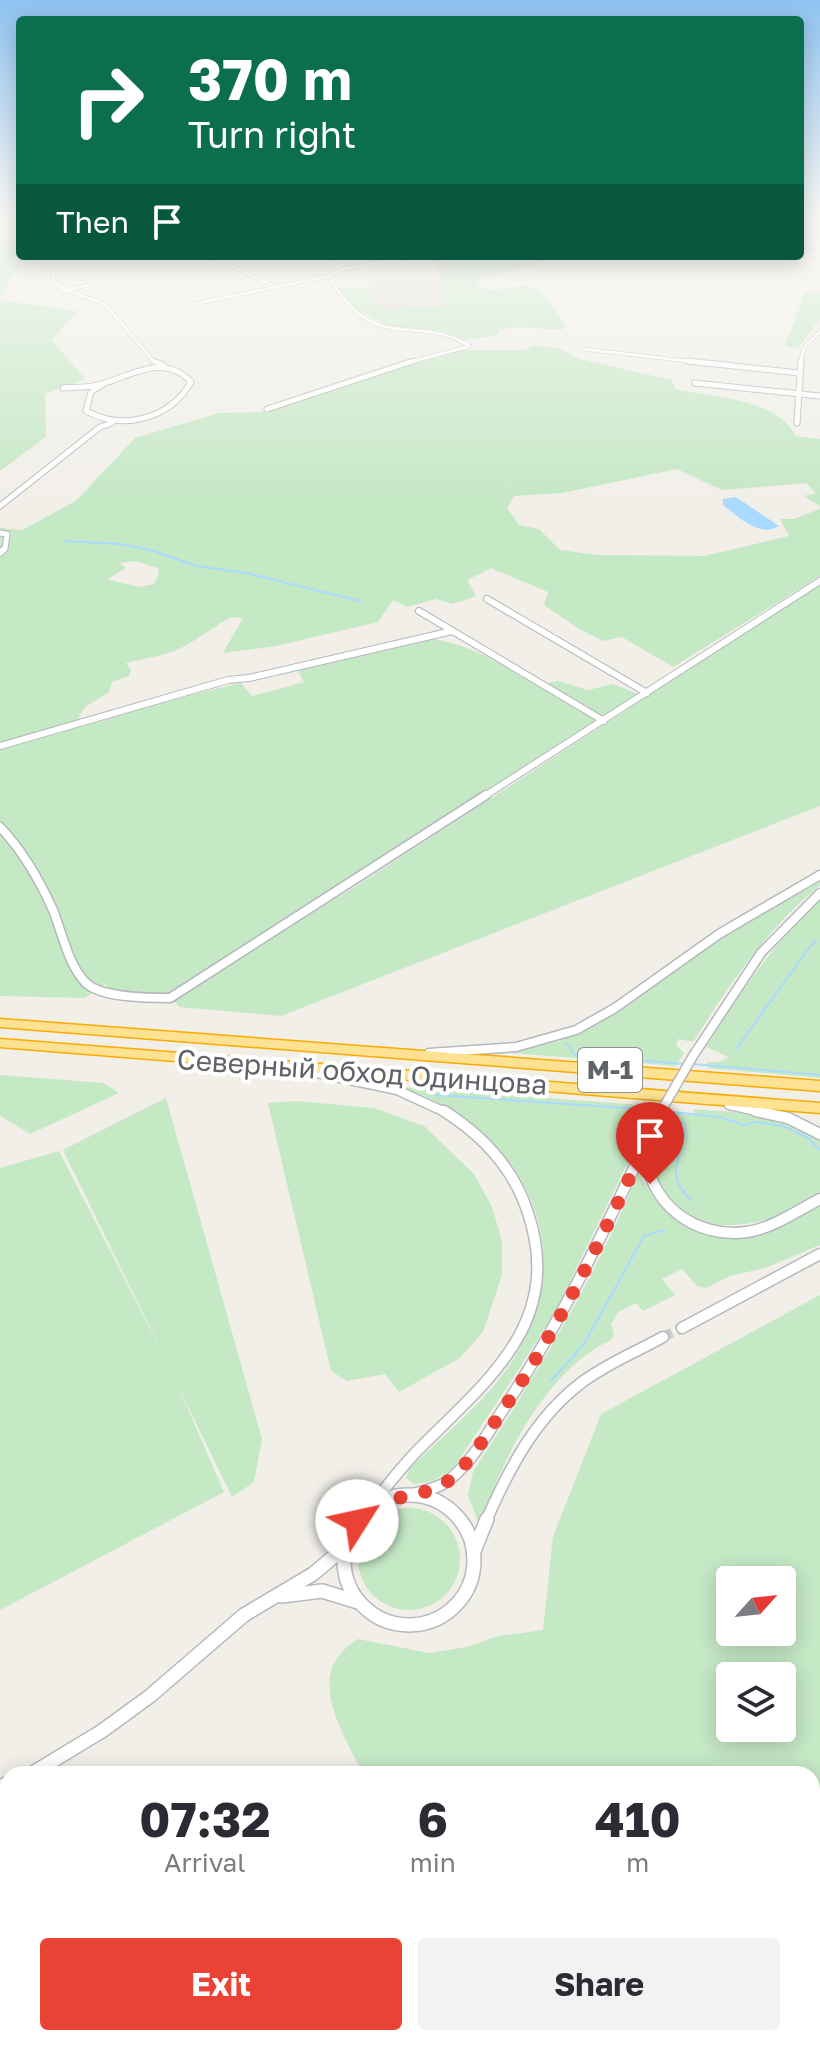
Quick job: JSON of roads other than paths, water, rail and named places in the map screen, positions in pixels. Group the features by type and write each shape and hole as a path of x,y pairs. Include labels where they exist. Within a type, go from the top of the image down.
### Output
{"highway":[{"name":"Северный обход Одинцова","path":"0,1023 820,1086"},
{"name":"Северный обход Одинцова","path":"0,1043 820,1108"}],"street":[{"path":"0,506 100,427 160,412 177,404 191,382 186,373 156,364 111,310"},
{"path":"267,409 440,352 470,346 437,331 393,331 379,326 357,310"},
{"path":"797,423 799,373 805,342 811,335 820,332"},
{"path":"582,349 799,373"},
{"path":"113,422 97,419 86,411 91,392 156,364"},
{"path":"147,369 174,369"},
{"path":"695,383 820,396"},
{"path":"63,388 102,385"},
{"path":"83,387 91,392"},
{"path":"97,419 100,427"},
{"path":"0,533 7,534 5,549 0,553"},
{"path":"0,827 22,850 52,908 72,959 87,984 111,993 141,998 170,998 820,581"},
{"path":"487,599 647,693"},
{"path":"419,611 604,721"},
{"path":"0,746 228,680 249,678 452,631"},
{"path":"399,1053 504,1049 576,1030 637,993 719,934 820,875"},
{"path":"370,1508 385,1500 444,1484 474,1453 523,1380 580,1281 660,1113 693,1056 761,953 820,893"},
{"path":"271,1065 373,1083 409,1094 439,1108 481,1138 497,1156 519,1189 534,1226 536,1285 528,1318 515,1345 481,1389 403,1465 352,1529 346,1546 348,1582 360,1603 377,1617 398,1624 431,1621 451,1610 465,1594 473,1574 474,1552 468,1532 456,1515 429,1498 409,1495"},
{"path":"681,1097 760,1110 805,1124 820,1134"},
{"path":"648,1137 644,1163 650,1184 666,1204 694,1223 720,1231 746,1232 769,1225 820,1199"},
{"path":"682,1328 820,1254"},
{"path":"474,1552 525,1444 562,1398 601,1370 663,1337"},
{"path":"44,1766 102,1731 150,1696 244,1615 313,1574 346,1546"},
{"path":"273,1598 305,1590 322,1591 360,1603"}],"water":[{"path":"736,497 779,526 757,528 742,520 723,505 723,499"}],"waterway":[{"path":"65,541 121,544 154,551 196,566 246,573 360,601"},
{"path":"736,1049 814,941 817,942"},
{"path":"566,1043 575,1055 683,1064"},
{"path":"693,1064 820,1075"},
{"path":"436,1095 627,1108 635,1113 641,1109 657,1110"},
{"path":"663,1111 719,1117 745,1125 755,1122 783,1126 808,1138 820,1150"},
{"path":"676,1113 675,1118 685,1125 677,1164 677,1181 691,1200"},
{"path":"551,1381 584,1344 644,1236 664,1230"}],"tunnel":[{"path":"663,1337 682,1328"}]}
